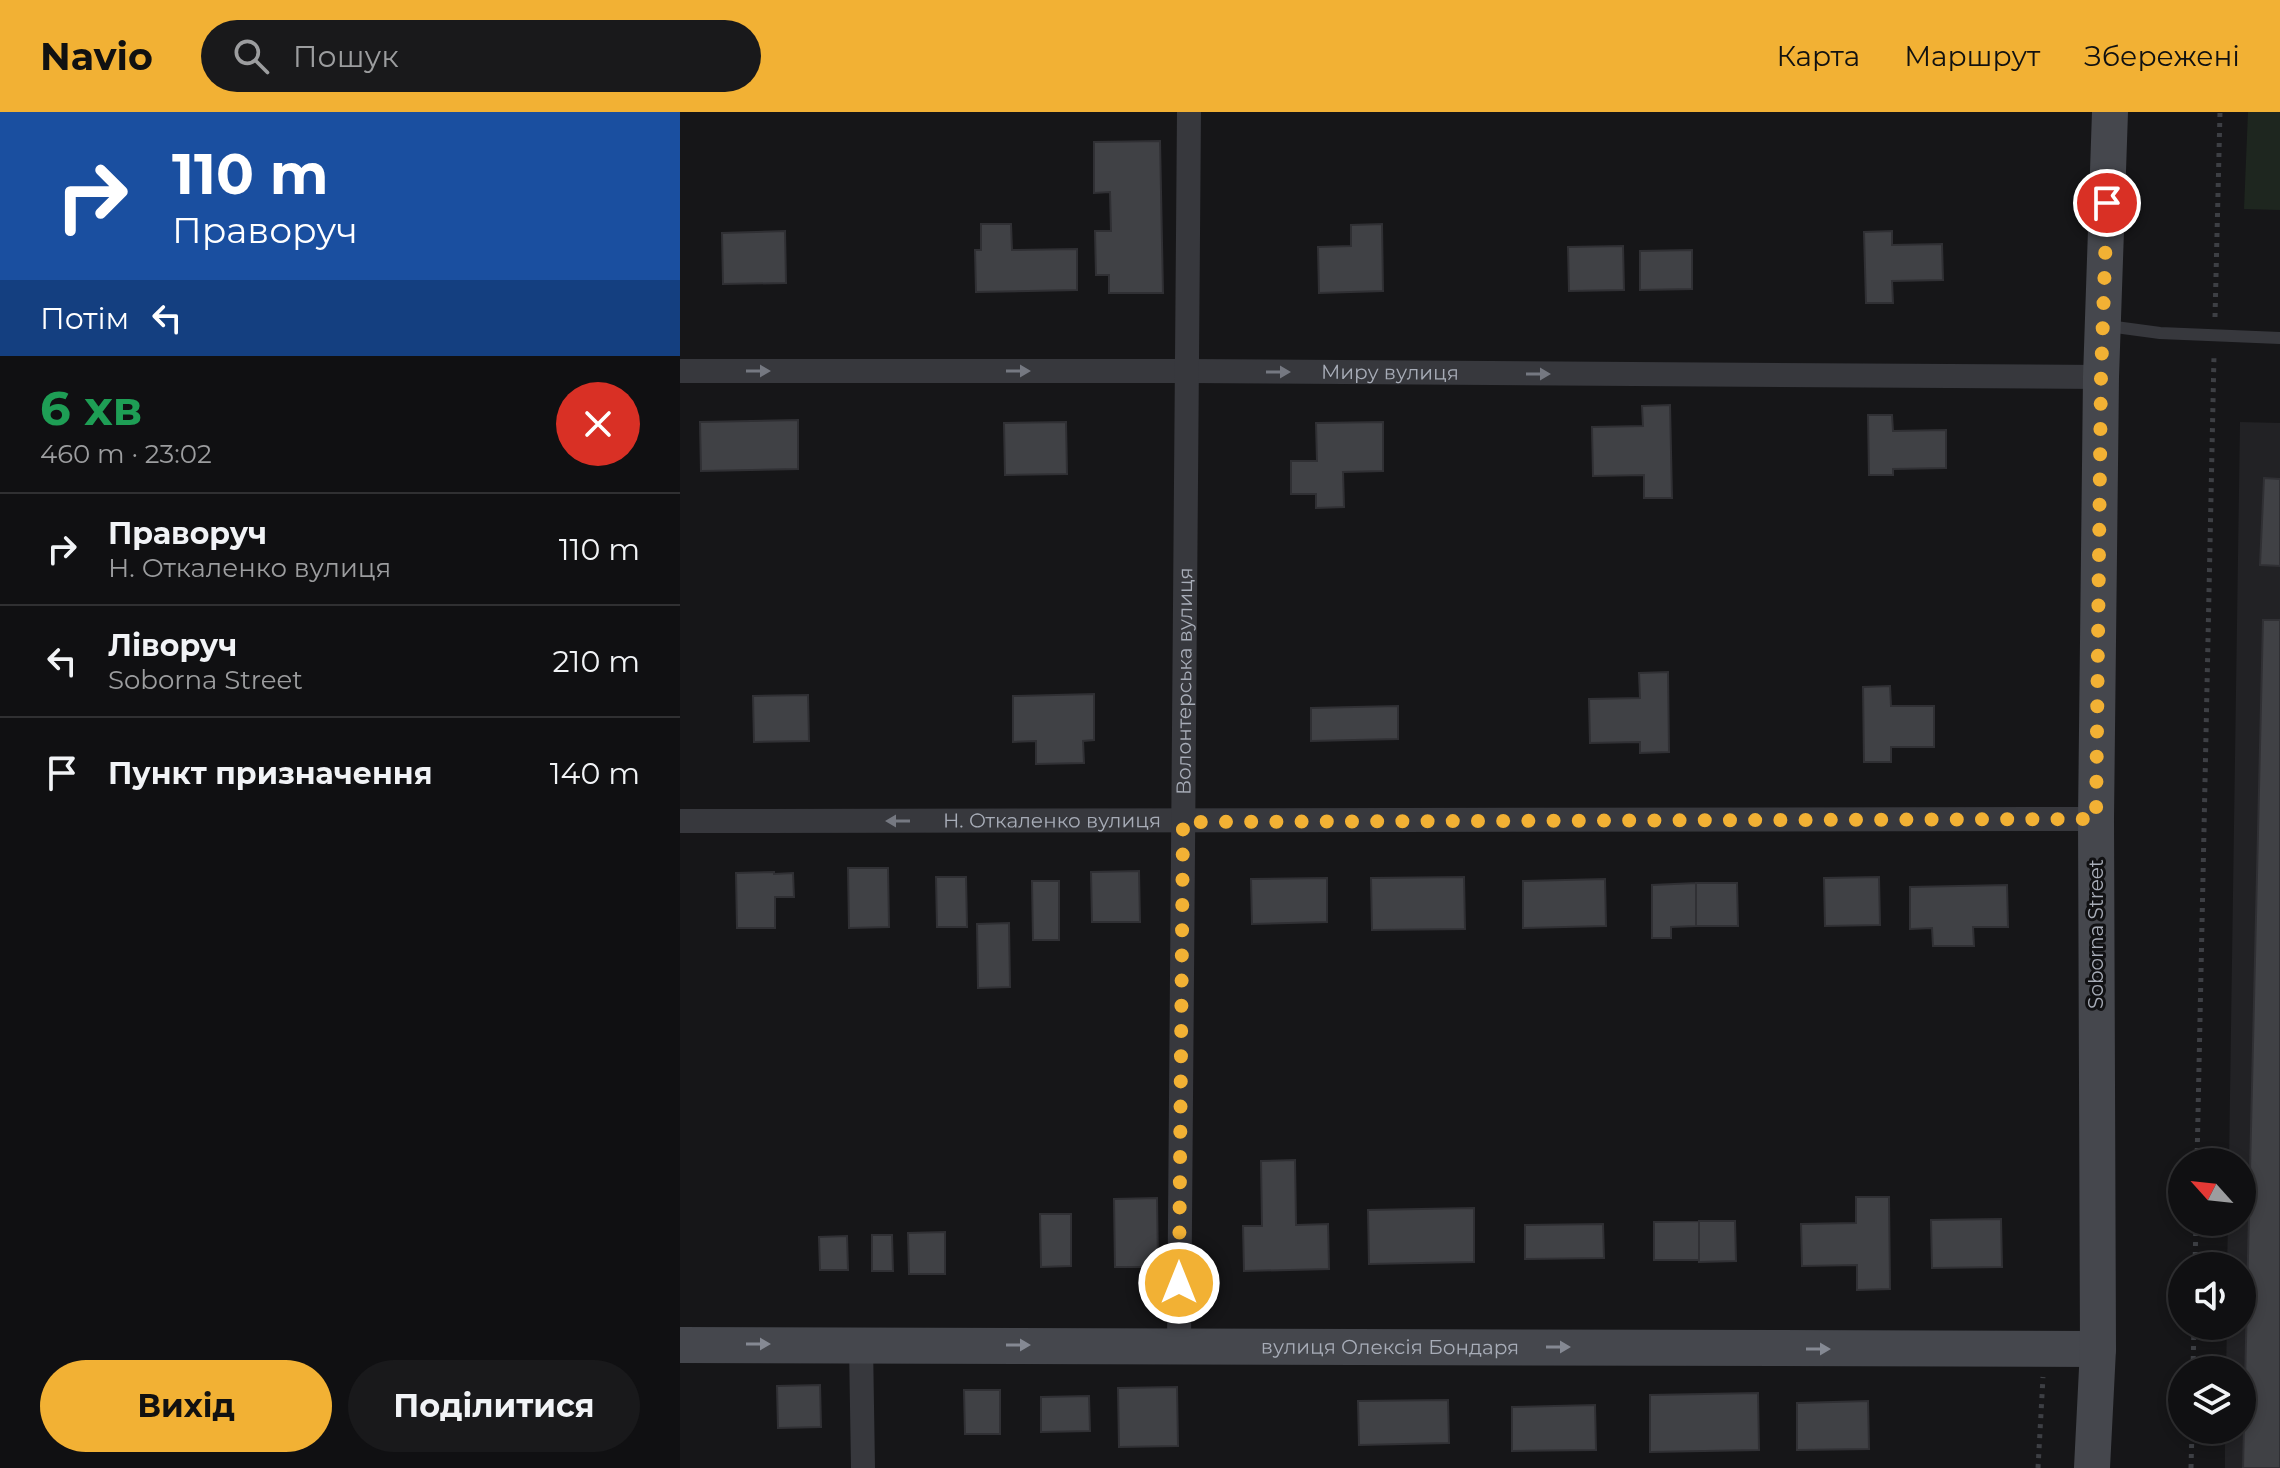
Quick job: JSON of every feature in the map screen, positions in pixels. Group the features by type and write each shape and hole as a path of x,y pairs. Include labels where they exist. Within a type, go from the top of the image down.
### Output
{"street":[{"name":"Волонтерська вулиця","path":"1179,1345 1189,112"},
{"name":"Soborna Street","path":"2092,1468 2098,1349 2096,819 2101,377 2110,112"},
{"name":"Миру вулиця","path":"680,371 2101,377"},
{"name":"Н. Откаленко вулиця","path":"680,821 2096,819"},
{"path":"861,1344 863,1468"},
{"name":"вулиця Олексія Бондаря","path":"680,1345 2098,1349"}],"lane":[{"path":"2103,325 2160,333 2280,338"}],"path":[{"path":"2197,1148 2220,112"},
{"path":"2038,1468 2044,1350"},
{"path":"2191,1468 2192,1444"}],"shaded area":[{"path":"2248,112 2280,112 2280,210 2244,209"},
{"path":"2240,422 2280,423 2280,1468 2225,1468 2225,1444 2256,1444 2256,1356 2226,1356 2227,1340 2256,1340 2256,1252 2227,1252 2228,1236 2256,1236 2256,1148 2229,1148"}],"building":[{"path":"1160,141 1163,293 1109,293 1109,275 1096,275 1095,231 1111,231 1110,192 1094,193 1094,142"},
{"path":"981,224 1011,224 1012,250 1077,249 1077,290 976,292 975,250 981,250"},
{"path":"1382,224 1383,291 1319,293 1318,247 1351,246 1351,225"},
{"path":"785,231 786,283 723,284 722,233"},
{"path":"1892,231 1892,245 1942,244 1943,280 1892,281 1893,303 1866,303 1864,232"},
{"path":"1623,246 1624,290 1569,291 1568,247"},
{"path":"1692,250 1692,289 1640,290 1640,251"},
{"path":"1670,405 1672,498 1644,498 1644,475 1593,476 1592,427 1643,426 1642,406"},
{"path":"1868,415 1892,415 1893,431 1946,430 1946,468 1893,469 1893,475 1869,475"},
{"path":"798,420 798,469 701,471 700,422"},
{"path":"1066,422 1067,474 1005,475 1004,423"},
{"path":"1383,422 1383,471 1343,472 1344,507 1316,508 1316,494 1291,494 1291,461 1317,461 1316,423"},
{"path":"2264,478 2280,479 2280,566 2260,565"},
{"path":"2263,620 2280,620 2280,1468 2243,1468 2244,1444 2256,1444 2256,1356 2246,1356 2246,1340 2256,1340 2256,1252 2248,1252 2248,1236 2256,1236 2256,1148 2251,1148"},
{"path":"1668,672 1669,752 1640,753 1640,742 1590,743 1589,699 1640,698 1639,673"},
{"path":"1890,686 1891,706 1934,706 1934,747 1891,747 1891,762 1864,762 1863,687"},
{"path":"1094,694 1094,740 1083,741 1084,763 1036,764 1036,741 1013,742 1013,696"},
{"path":"808,695 809,741 754,742 753,696"},
{"path":"1398,706 1398,739 1311,741 1311,708"},
{"path":"848,868 888,868 889,927 849,928"},
{"path":"1139,871 1140,922 1092,922 1091,872"},
{"path":"736,873 793,873 794,897 775,897 775,928 737,928"},
{"path":"936,877 966,877 967,927 937,927"},
{"path":"1464,877 1465,929 1372,930 1371,878"},
{"path":"1879,877 1880,925 1825,926 1824,878"},
{"path":"1327,878 1327,922 1252,924 1251,879"},
{"path":"1605,879 1606,926 1523,928 1523,881"},
{"path":"1032,881 1059,881 1059,940 1033,940"},
{"path":"1696,883 1737,883 1738,926 1696,926"},
{"path":"1696,883 1696,926 1671,927 1671,938 1652,938 1652,885"},
{"path":"2007,885 2008,927 1973,927 1974,946 1933,946 1932,928 1910,929 1910,887"},
{"path":"1009,923 1010,987 978,988 977,924"},
{"path":"1295,1160 1296,1225 1328,1224 1329,1269 1244,1271 1243,1226 1262,1226 1261,1161"},
{"path":"1856,1197 1889,1197 1890,1289 1857,1290 1857,1265 1802,1266 1801,1224 1856,1223"},
{"path":"1157,1198 1158,1267 1115,1267 1114,1199"},
{"path":"1474,1208 1474,1262 1369,1264 1368,1210"},
{"path":"1040,1214 1071,1214 1071,1266 1041,1267"},
{"path":"2001,1219 2002,1267 1932,1268 1931,1220"},
{"path":"1699,1221 1735,1221 1736,1261 1699,1262"},
{"path":"1699,1221 1699,1260 1654,1260 1654,1222"},
{"path":"1603,1224 1604,1258 1525,1259 1525,1225"},
{"path":"945,1232 945,1274 909,1274 908,1233"},
{"path":"872,1235 892,1235 893,1271 872,1271"},
{"path":"847,1236 848,1270 820,1270 819,1237"},
{"path":"820,1385 821,1427 778,1428 777,1386"},
{"path":"1177,1387 1178,1446 1119,1447 1118,1388"},
{"path":"964,1390 1000,1390 1000,1434 965,1434"},
{"path":"1758,1393 1759,1450 1650,1452 1650,1395"},
{"path":"1089,1396 1090,1431 1041,1432 1041,1397"},
{"path":"1448,1400 1449,1443 1359,1445 1358,1401"},
{"path":"1868,1401 1869,1449 1797,1450 1797,1403"},
{"path":"1595,1405 1596,1450 1512,1451 1512,1407"}],"route":[{"path":"1179,1283 1183,822 2096,819 2101,377 2107,203"}]}
